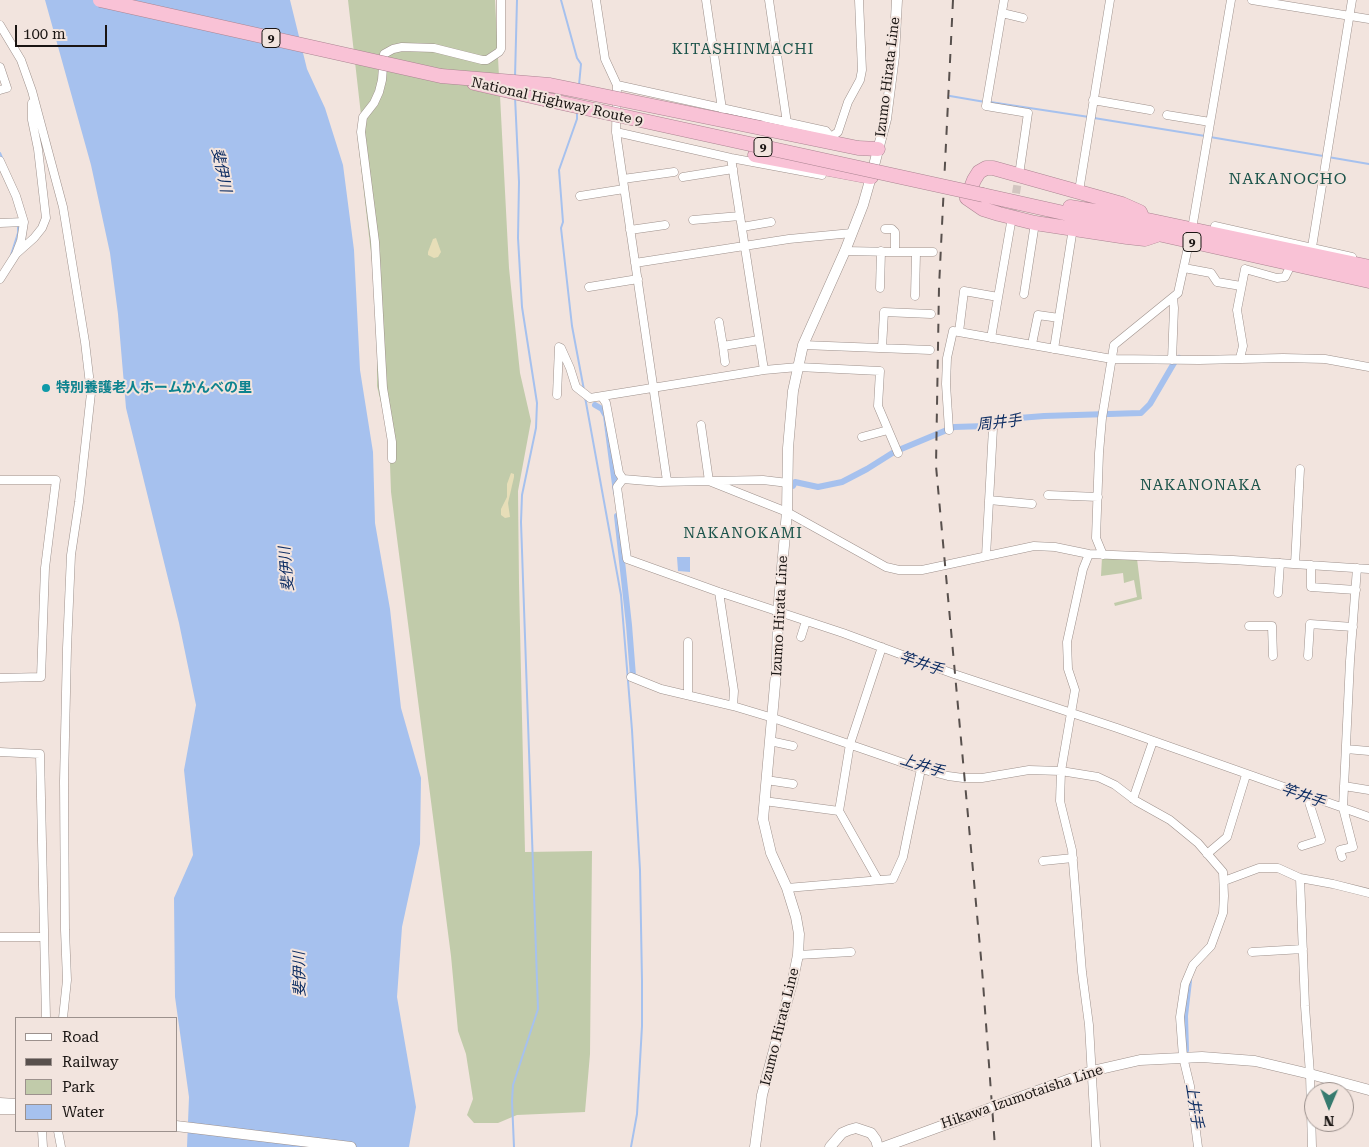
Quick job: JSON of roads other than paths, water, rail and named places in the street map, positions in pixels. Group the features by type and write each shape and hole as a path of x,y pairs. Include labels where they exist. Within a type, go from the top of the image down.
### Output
{"highway":[{"name":"National Highway Route 9","path":"100,0 1158,235 1191,235"},
{"name":"9","path":"441,76 550,85 878,150"},
{"name":"9","path":"544,99 616,122 755,155 871,178"},
{"path":"1143,219 1140,212 1122,204 993,168 986,168 979,172 967,198 983,208 999,214 1035,223 1145,239 1158,235"},
{"name":"National Highway Route 9","path":"1015,202 1067,207 1143,219 1191,235 1243,246 1369,282"},
{"name":"National Highway Route 9","path":"1243,246 1346,259 1369,267"}],"main road":[{"name":"Izumo Hirata Line","path":"755,1147 762,1095 798,955 799,934 797,925 787,888 771,853 763,819 774,718 778,612 787,512 788,448 793,391 803,345 845,251 863,205 871,178 886,119 894,56 897,0"},
{"path":"871,178 967,198"},
{"name":"Hikawa Izumotaisha Line","path":"884,1147 1092,1071 1140,1060 1183,1057 1255,1061 1369,1090"},
{"path":"0,1108 15,1109"},
{"path":"178,1126 351,1147"},
{"path":"830,1147 842,1134 856,1128 871,1133 878,1147"}],"street":[{"path":"392,459 392,442 383,388 375,242 361,132 363,117 374,103 379,92 384,54 393,49 402,47 434,48 482,60 487,60 499,52 502,49 501,0"},
{"path":"596,0 605,59 617,85 616,132 667,481"},
{"path":"706,0 722,109"},
{"path":"769,0 787,123"},
{"path":"617,85 826,131 834,140 848,102 860,80 862,70 859,0"},
{"path":"1004,0 986,106 1028,113 1019,175"},
{"path":"1078,191 1110,0"},
{"path":"1103,555 1096,538 1102,418 1114,345 1178,294 1191,235 1231,0"},
{"path":"1252,0 1369,19"},
{"path":"1312,247 1352,0"},
{"path":"1002,13 1023,18"},
{"path":"0,25 21,60 32,91 63,206 85,342 91,393 71,555 66,648 64,781 67,980 63,1017"},
{"path":"0,67 7,88 0,90"},
{"path":"16,254 34,238 42,228 46,218 38,148 32,120 32,91"},
{"path":"1093,100 1150,110"},
{"path":"1167,115 1210,122"},
{"path":"616,132 731,158 828,176 831,170"},
{"path":"731,158 764,370"},
{"path":"0,161 16,196 24,222 21,241 16,254 0,280"},
{"path":"683,177 733,168"},
{"path":"622,179 674,172"},
{"path":"580,196 624,189"},
{"path":"693,220 740,216"},
{"path":"991,338 1012,217"},
{"path":"0,223 24,222"},
{"path":"742,227 771,222"},
{"path":"1024,294 1035,223"},
{"path":"630,230 666,225"},
{"path":"1215,226 1243,246 1289,269 1369,288"},
{"path":"885,228 892,229 895,232 894,252"},
{"path":"1054,349 1073,228"},
{"path":"635,263 789,239 852,233"},
{"path":"1210,252 1243,246 1312,247 1346,259 1369,261"},
{"path":"845,251 933,252"},
{"path":"880,288 881,251"},
{"path":"915,296 916,252"},
{"path":"1184,268 1211,274 1217,282 1241,286"},
{"path":"1240,358 1243,346 1237,310 1244,269 1277,278 1285,277 1289,269"},
{"path":"589,287 638,279"},
{"path":"959,332 964,291 998,297"},
{"path":"1172,360 1173,298"},
{"path":"882,348 884,312 931,314"},
{"path":"1032,344 1038,315 1059,318"},
{"path":"719,322 725,362"},
{"path":"950,430 946,384 953,331 1112,359 1325,359 1369,367"},
{"path":"723,346 759,340"},
{"path":"803,345 930,350"},
{"path":"557,395 559,347 570,368 576,386 590,398 764,370 798,367 880,372 878,406 898,453"},
{"path":"602,397 606,404 619,473 623,479 640,481 763,480 788,483"},
{"path":"701,425 709,481"},
{"path":"986,556 994,428"},
{"path":"862,437 888,430"},
{"path":"1295,564 1300,469"},
{"path":"623,479 617,487 627,559 1369,817"},
{"path":"0,480 56,480 45,568 41,677 0,678"},
{"path":"709,481 787,512 886,567 899,570 922,570 1034,546 1055,547 1103,555 1369,569"},
{"path":"1048,495 1098,498"},
{"path":"989,500 1032,504"},
{"path":"1089,554 1083,569 1067,642 1068,669 1075,690 1061,771 1060,801 1073,858 1082,972 1089,1024 1096,1147"},
{"path":"1278,593 1280,563"},
{"path":"1311,565 1310,588 1356,590"},
{"path":"1342,857 1340,850 1353,847 1343,808 1357,568"},
{"path":"719,592 734,691 733,706"},
{"path":"800,637 806,621"},
{"path":"1308,656 1310,624 1353,627"},
{"path":"1249,626 1272,626 1273,656"},
{"path":"688,642 688,695"},
{"path":"878,880 838,811 850,744 882,647"},
{"path":"631,677 661,689 774,718 804,730 921,769 948,776 982,778 1029,770 1061,771 1098,777 1170,820 1198,843 1222,872 1224,881 1223,913 1218,930 1211,946 1193,965 1185,984 1180,1017 1183,1057 1190,1086 1198,1147"},
{"path":"770,741 793,746"},
{"path":"1133,799 1152,741"},
{"path":"1346,749 1369,751"},
{"path":"0,752 40,754 46,1017"},
{"path":"787,888 893,879 903,857 921,769"},
{"path":"1207,854 1226,837 1246,775"},
{"path":"766,780 793,784"},
{"path":"1344,786 1369,790"},
{"path":"1302,846 1321,840 1307,796"},
{"path":"764,801 838,811"},
{"path":"1042,860 1073,858"},
{"path":"1224,881 1259,868 1278,868 1300,878 1369,893"},
{"path":"1300,878 1312,1147"},
{"path":"0,937 43,936"},
{"path":"1252,952 1302,949"},
{"path":"798,955 850,952"},
{"path":"0,1102 15,1102"},
{"path":"42,1132 43,1147"},
{"path":"58,1132 61,1147"}],"water":[{"name":"斐伊川","path":"45,0 290,0 307,69 325,108 343,165 354,250 360,370 373,452 375,523 390,609 401,708 421,778 420,844 402,927 397,997 416,1107 409,1147 187,1147 189,1097 175,997 174,898 193,855 184,770 196,705 179,623 126,408 118,314 110,253 91,165"},
{"path":"677,557 690,557 690,572 678,571"}],"waterway":[{"path":"515,77 517,0"},
{"path":"561,0 577,58 581,64 579,85"},
{"path":"950,96 985,102"},
{"path":"514,1147 513,1085 538,1009 521,522 522,495 536,428 537,403 522,307 518,238 519,182 515,97"},
{"path":"990,102 1089,117"},
{"path":"577,112 577,119 559,170 563,222 561,228 572,326 584,390"},
{"path":"1094,118 1205,136"},
{"path":"1210,137 1323,156"},
{"path":"0,153 3,160"},
{"path":"1328,157 1369,164"},
{"path":"11,255 18,233 18,224"},
{"name":"周井手","path":"786,486 793,486 795,482 818,487 842,482 894,452 954,427 986,426 1019,418 1044,416 1141,413 1150,404 1174,363 1179,358"},
{"path":"585,397 621,595 632,730 640,870 642,1026 637,1114 631,1147"},
{"name":"竿井手","path":"595,405 602,409 606,416 616,492"},
{"name":"上井手","path":"617,516 633,676 637,678"},
{"name":"上井手","path":"1186,1050 1185,1016 1189,981"}],"tunnel":[{"path":"1012,217 1019,175"}],"railway":[{"path":"953,0 939,287 936,466 982,969 995,1147"}],"place":[{"name":"特別養護老人ホームかんべの里","path":"46,388"}],"district":[{"name":"KITASHINMACHI","path":"743,50"},
{"name":"NAKANOCHO","path":"1288,179"},
{"name":"NAKANONAKA","path":"1201,486"},
{"name":"NAKANOKAMI","path":"743,534"}]}
